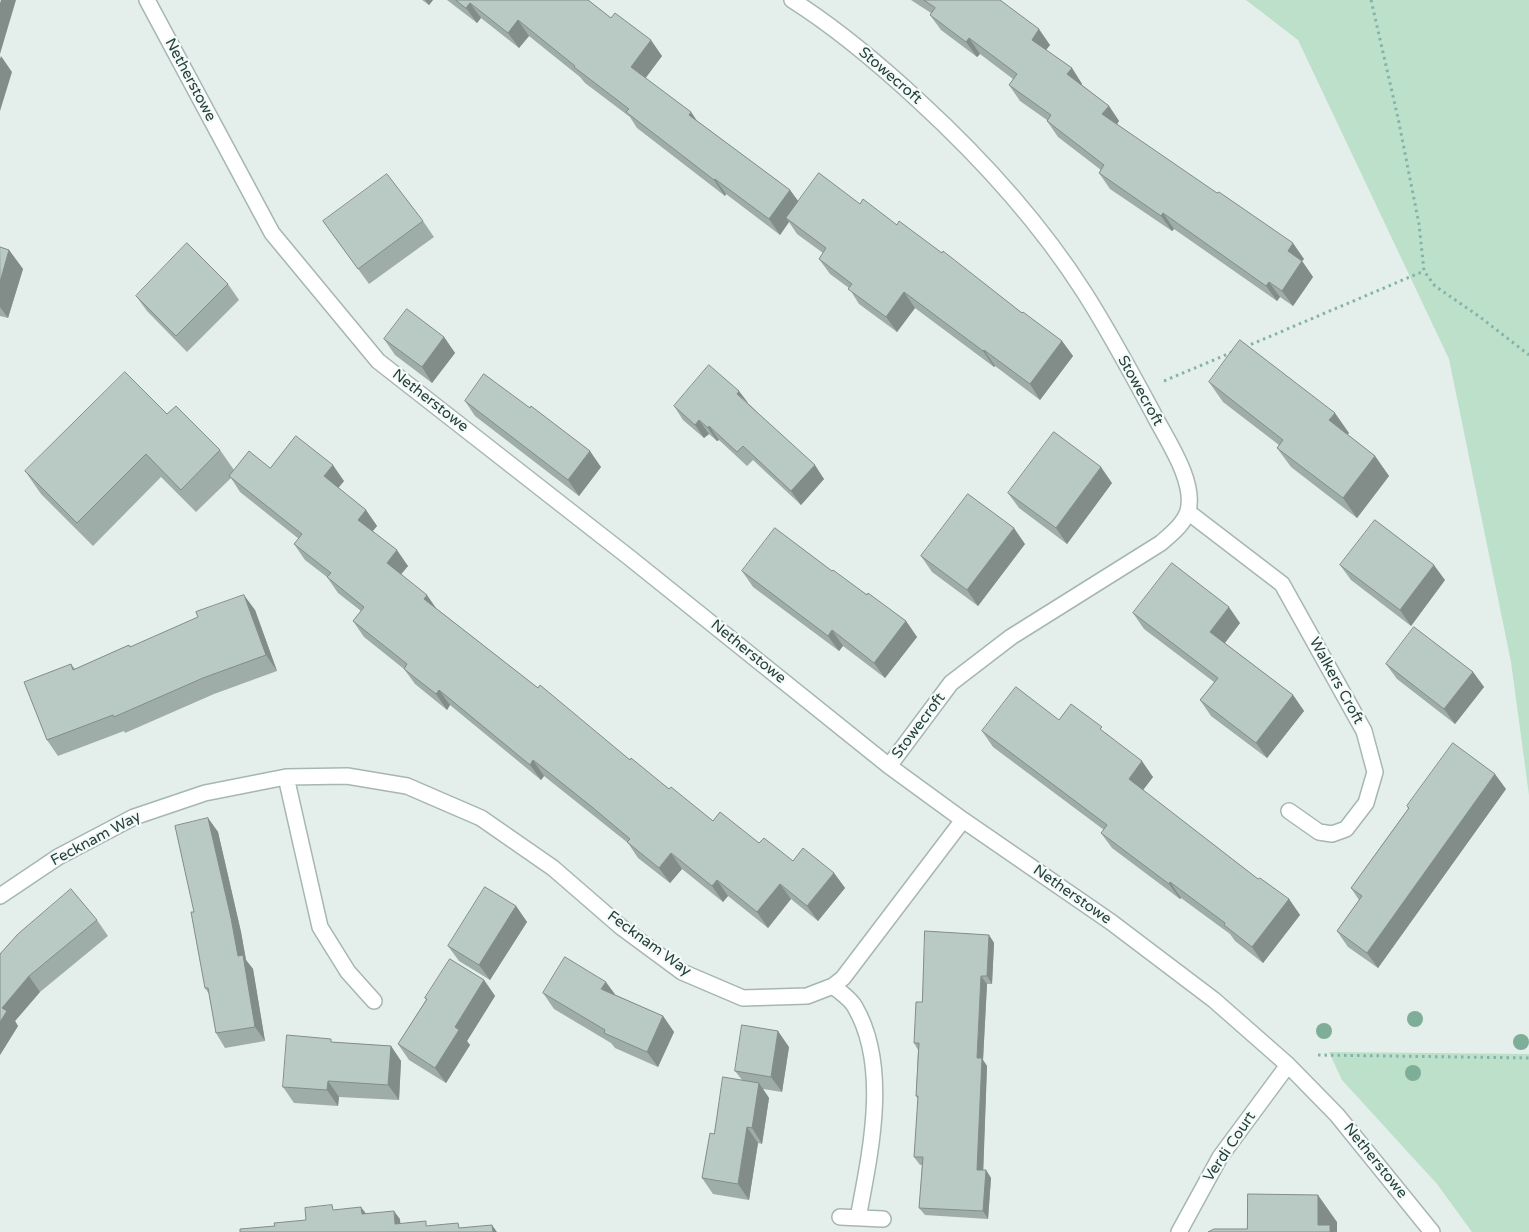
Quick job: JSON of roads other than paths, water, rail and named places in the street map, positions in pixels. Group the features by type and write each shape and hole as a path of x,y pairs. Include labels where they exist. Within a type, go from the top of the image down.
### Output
{"street":[{"name":"Netherstowe","path":"147,0 272,233 378,361 630,558 889,766 963,820 1111,922 1214,1000 1283,1060 1337,1114 1432,1232"},
{"name":"Stowecroft","path":"792,0 817,16 881,66 958,138 1025,210 1084,291 1141,390 1179,463 1189,493 1188,512 1176,529 1162,543 1011,637 951,683 889,766"},
{"name":"Walkers Croft","path":"1188,512 1282,584 1364,731 1375,772 1366,803 1346,829 1332,834 1319,832 1289,811"},
{"name":"Fecknam Way","path":"0,896 58,857 134,817 205,793 286,777 347,776 407,786 481,818 553,868 621,927 682,972 743,998 807,996 833,986 843,978 963,820"},
{"path":"286,777 320,927 348,972 374,1001"},
{"path":"833,986 854,1005 868,1037 876,1089 870,1155 858,1218"},
{"name":"Verdi Court","path":"1179,1232 1220,1157 1283,1060"},
{"path":"840,1217 883,1219"}]}
